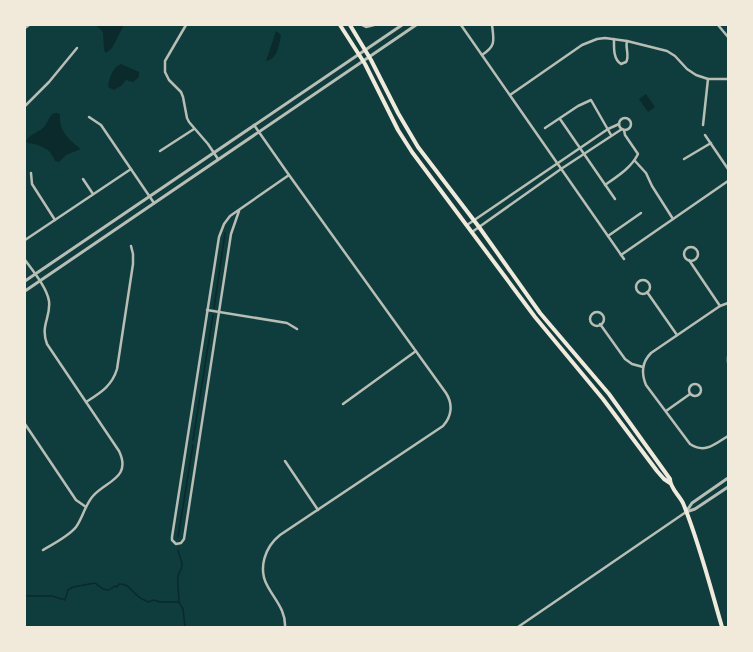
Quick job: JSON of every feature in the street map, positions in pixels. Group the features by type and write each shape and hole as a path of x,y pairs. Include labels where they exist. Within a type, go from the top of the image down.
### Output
{"main road":[{"path":"340,25 364,61 406,143 535,317 616,415 657,471 670,483"},
{"path":"350,25 366,51 398,113 418,147 474,220 540,313 613,399 670,479 670,483 686,512 722,627"},
{"path":"535,317 540,313"},
{"path":"588,381 594,377"}],"street":[{"path":"25,28 29,25"},
{"path":"186,25 167,57 164,69 169,80 181,92 187,118 194,129 208,144 218,160"},
{"path":"362,25 366,27 374,25"},
{"path":"25,281 214,154 254,125 366,51 402,25"},
{"path":"25,291 416,25"},
{"path":"461,25 624,259"},
{"path":"482,55 489,50 493,44 492,25"},
{"path":"718,25 728,37"},
{"path":"510,94 582,45 597,39 627,41 671,53 701,78 728,79"},
{"path":"614,39 614,54 621,64 627,60 627,41"},
{"path":"25,106 49,82 77,48"},
{"path":"703,124 708,79"},
{"path":"546,128 578,106 590,100 611,135"},
{"path":"89,117 101,125 154,203"},
{"path":"467,225 619,124 622,119 626,118 629,120 631,123 628,130 623,130 611,135 472,232"},
{"path":"560,119 615,199"},
{"path":"605,184 624,171 635,161 638,153 619,124"},
{"path":"254,125 288,175 448,397 451,410 446,422 416,445 276,539 268,549 265,555 263,568 265,581 281,607 284,615 285,627"},
{"path":"160,151 194,129"},
{"path":"705,135 728,169"},
{"path":"684,159 711,144"},
{"path":"635,161 646,173 652,186 674,219"},
{"path":"25,240 131,169"},
{"path":"31,173 32,184 55,220"},
{"path":"239,211 231,234 184,539 181,543 176,544 172,540 172,536 221,229 230,216 288,175"},
{"path":"83,179 93,194"},
{"path":"621,255 728,181"},
{"path":"608,236 641,213"},
{"path":"86,402 108,386 114,379 117,369 133,264 131,246"},
{"path":"689,260 697,258 698,251 694,248 688,248 685,251 685,257 689,260 720,306"},
{"path":"25,260 35,274 47,295 49,302 44,328 45,338 49,348 119,452 123,461 120,474 94,495 72,531 43,550"},
{"path":"642,280 648,282 650,286 647,292 641,293 638,291 636,287 638,282 642,280"},
{"path":"647,292 677,335"},
{"path":"728,302 651,353 645,360 643,367 646,385 687,442 700,449 708,448 728,436"},
{"path":"208,310 287,324 297,329"},
{"path":"597,312 602,315 603,321 600,324 592,324 590,320 593,314 597,312"},
{"path":"600,324 625,359 632,364 643,367"},
{"path":"343,404 416,352"},
{"path":"728,357 728,362"},
{"path":"696,384 700,386 701,390 699,395 693,396 690,394 689,388 692,385 696,384"},
{"path":"666,411 690,394"},
{"path":"25,424 76,500 86,507"},
{"path":"285,461 318,510"},
{"path":"686,512 692,503 728,478"},
{"path":"518,627 686,512 695,509 728,487"}],"water":[{"path":"96,25 124,25 112,48 106,53 104,50 103,32"},
{"path":"276,31 281,35 280,43 273,58 266,61"},
{"path":"121,64 139,72 139,77 133,82 126,80 122,85 114,90 108,87 109,80 114,70"},
{"path":"646,94 655,107 648,112 639,99"},
{"path":"54,113 58,113 60,115 61,126 66,135 81,149 66,155 59,162 55,161 48,150 26,141 44,127"}],"waterway":[{"path":"214,308 225,233"},
{"path":"193,440 213,315"},
{"path":"178,537 193,445"},
{"path":"178,550 182,561 182,568 178,576 179,602"},
{"path":"25,595 52,596 65,600 68,590 73,587 95,583 103,589 109,590 115,586 117,587 119,584 122,584 128,586 140,598 148,602 154,600 160,602 179,602 183,609 185,627"}]}
